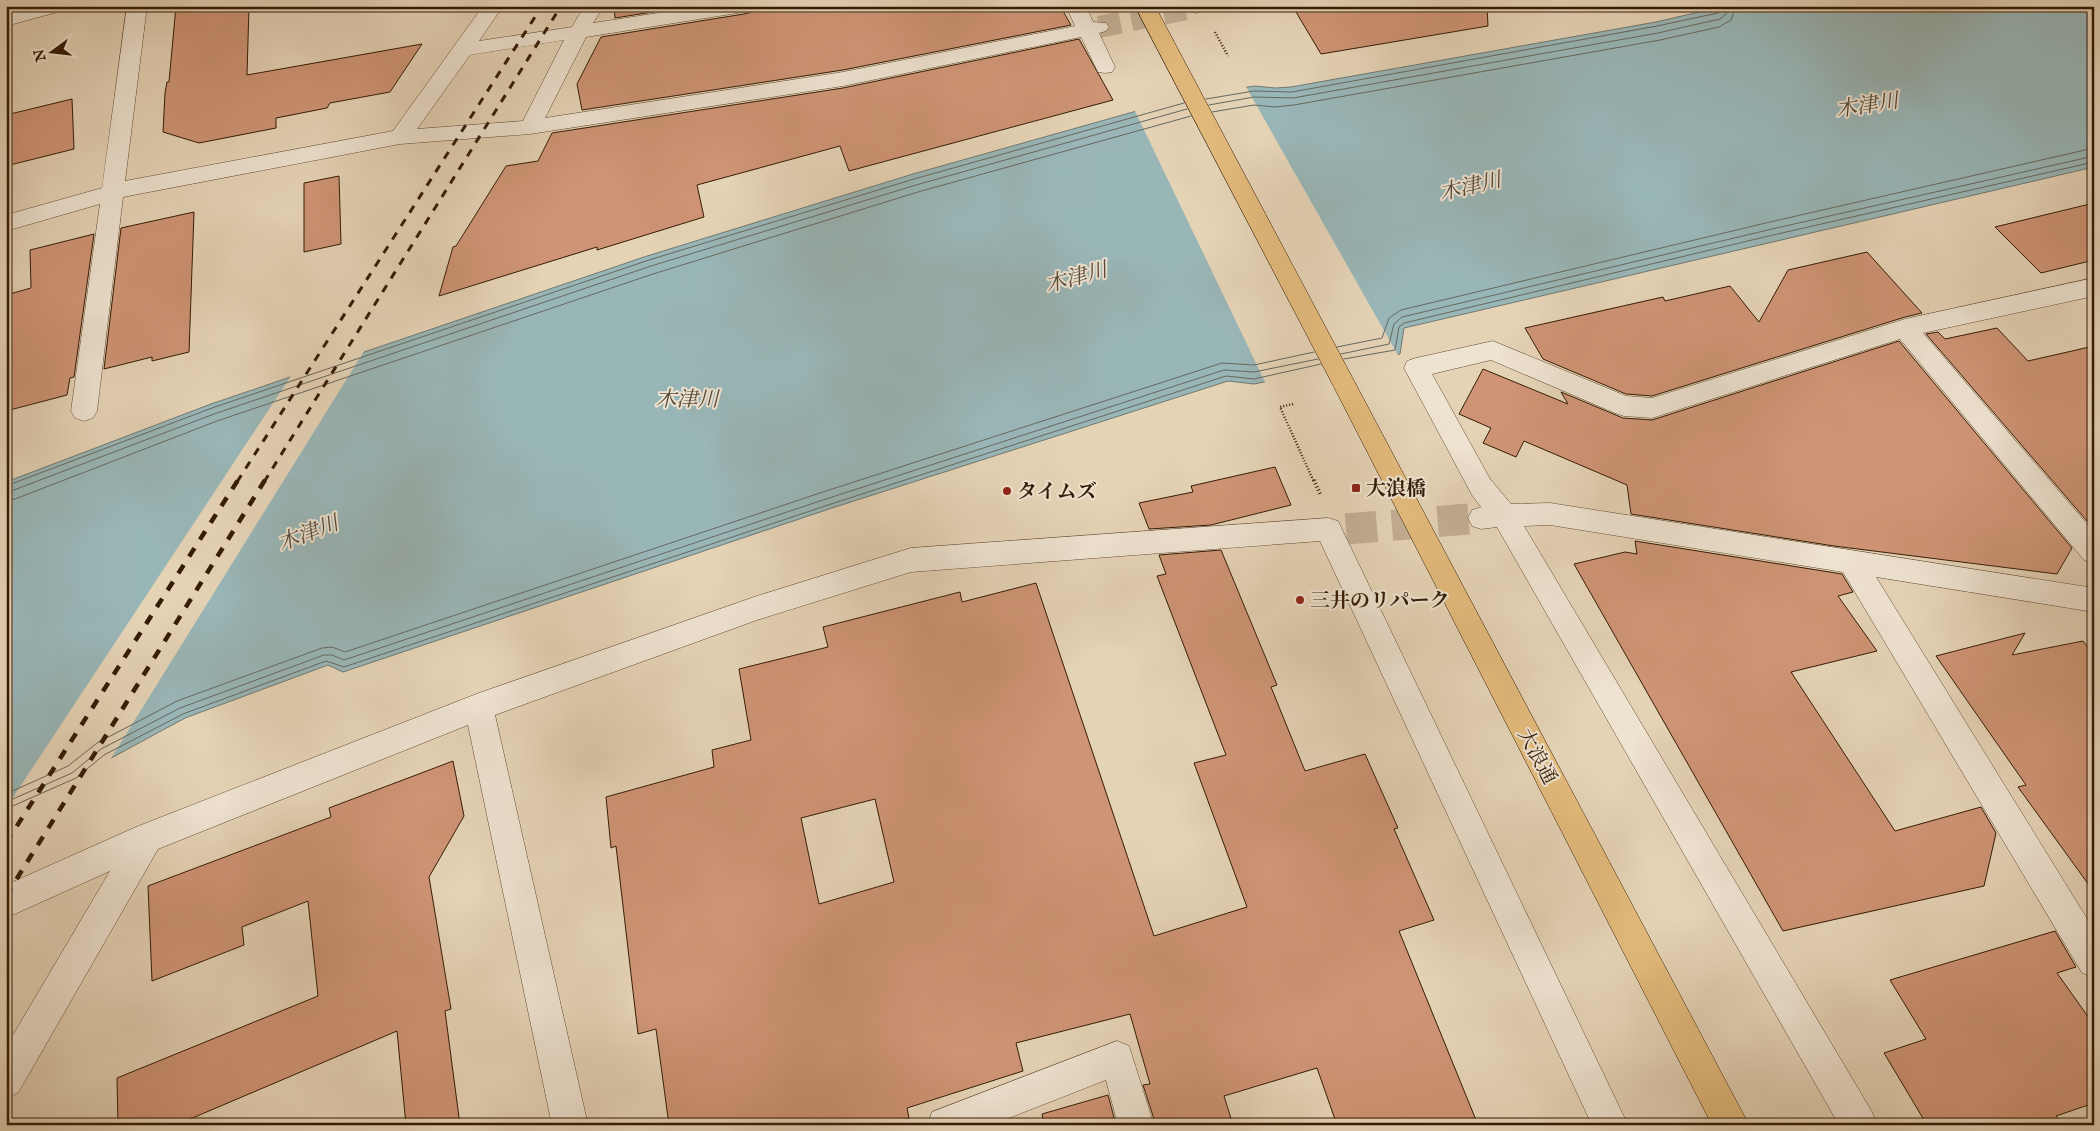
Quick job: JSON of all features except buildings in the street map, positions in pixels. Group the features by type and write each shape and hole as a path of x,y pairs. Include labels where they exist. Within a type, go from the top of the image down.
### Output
{"main road":[{"name":"大浪通","path":"1145,6 1731,1125"}],"street":[{"path":"6,20 58,6"},
{"path":"84,411 137,6"},
{"path":"400,137 463,50 492,6"},
{"path":"530,127 579,31 594,6"},
{"path":"463,50 744,6"},
{"path":"1076,6 1093,28 1105,67"},
{"path":"6,223 112,193 242,166 400,137 530,127 843,79 1093,28"},
{"path":"1859,1125 1493,517 1481,487 1416,368 1493,350 1624,406 1652,408 1905,328 2094,287"},
{"path":"1905,328 2094,552"},
{"path":"1493,517 1550,514 2094,600"},
{"path":"6,902 147,838 479,707 757,608 911,560 1337,529 1610,1125"},
{"path":"1852,563 2094,961"},
{"path":"479,707 570,1125"},
{"path":"6,1081 147,838"},
{"path":"945,1125 1117,1058 1136,1125"}],"path":[{"path":"1214,31 1228,56"},
{"path":"1293,404 1280,407 1311,474"}],"water":[{"name":"木津川","path":"1725,6 2094,6 2094,167 1404,328 1400,354 1254,384 1228,381 829,509 343,672 328,665 185,718 6,815 6,482 211,404 647,256 913,174 1190,96 1255,86 1291,87 1656,22"}],"pier":[{"path":"1245,85 1399,357 1266,384 1134,109 1190,94"},
{"path":"366,348 110,760 80,784 6,817 6,808 293,373"}],"tunnel":[{"path":"1099,27 1196,7"},
{"path":"1346,529 1481,518"}],"railway":[{"path":"237,482 542,6"},
{"path":"264,482 561,6"},
{"path":"6,843 238,480"},
{"path":"6,896 265,480"}],"place":[{"name":"大浪橋","path":"1356,488"},
{"name":"タイムズ","path":"1007,491"},
{"name":"三井のリパーク","path":"1300,600"}]}
